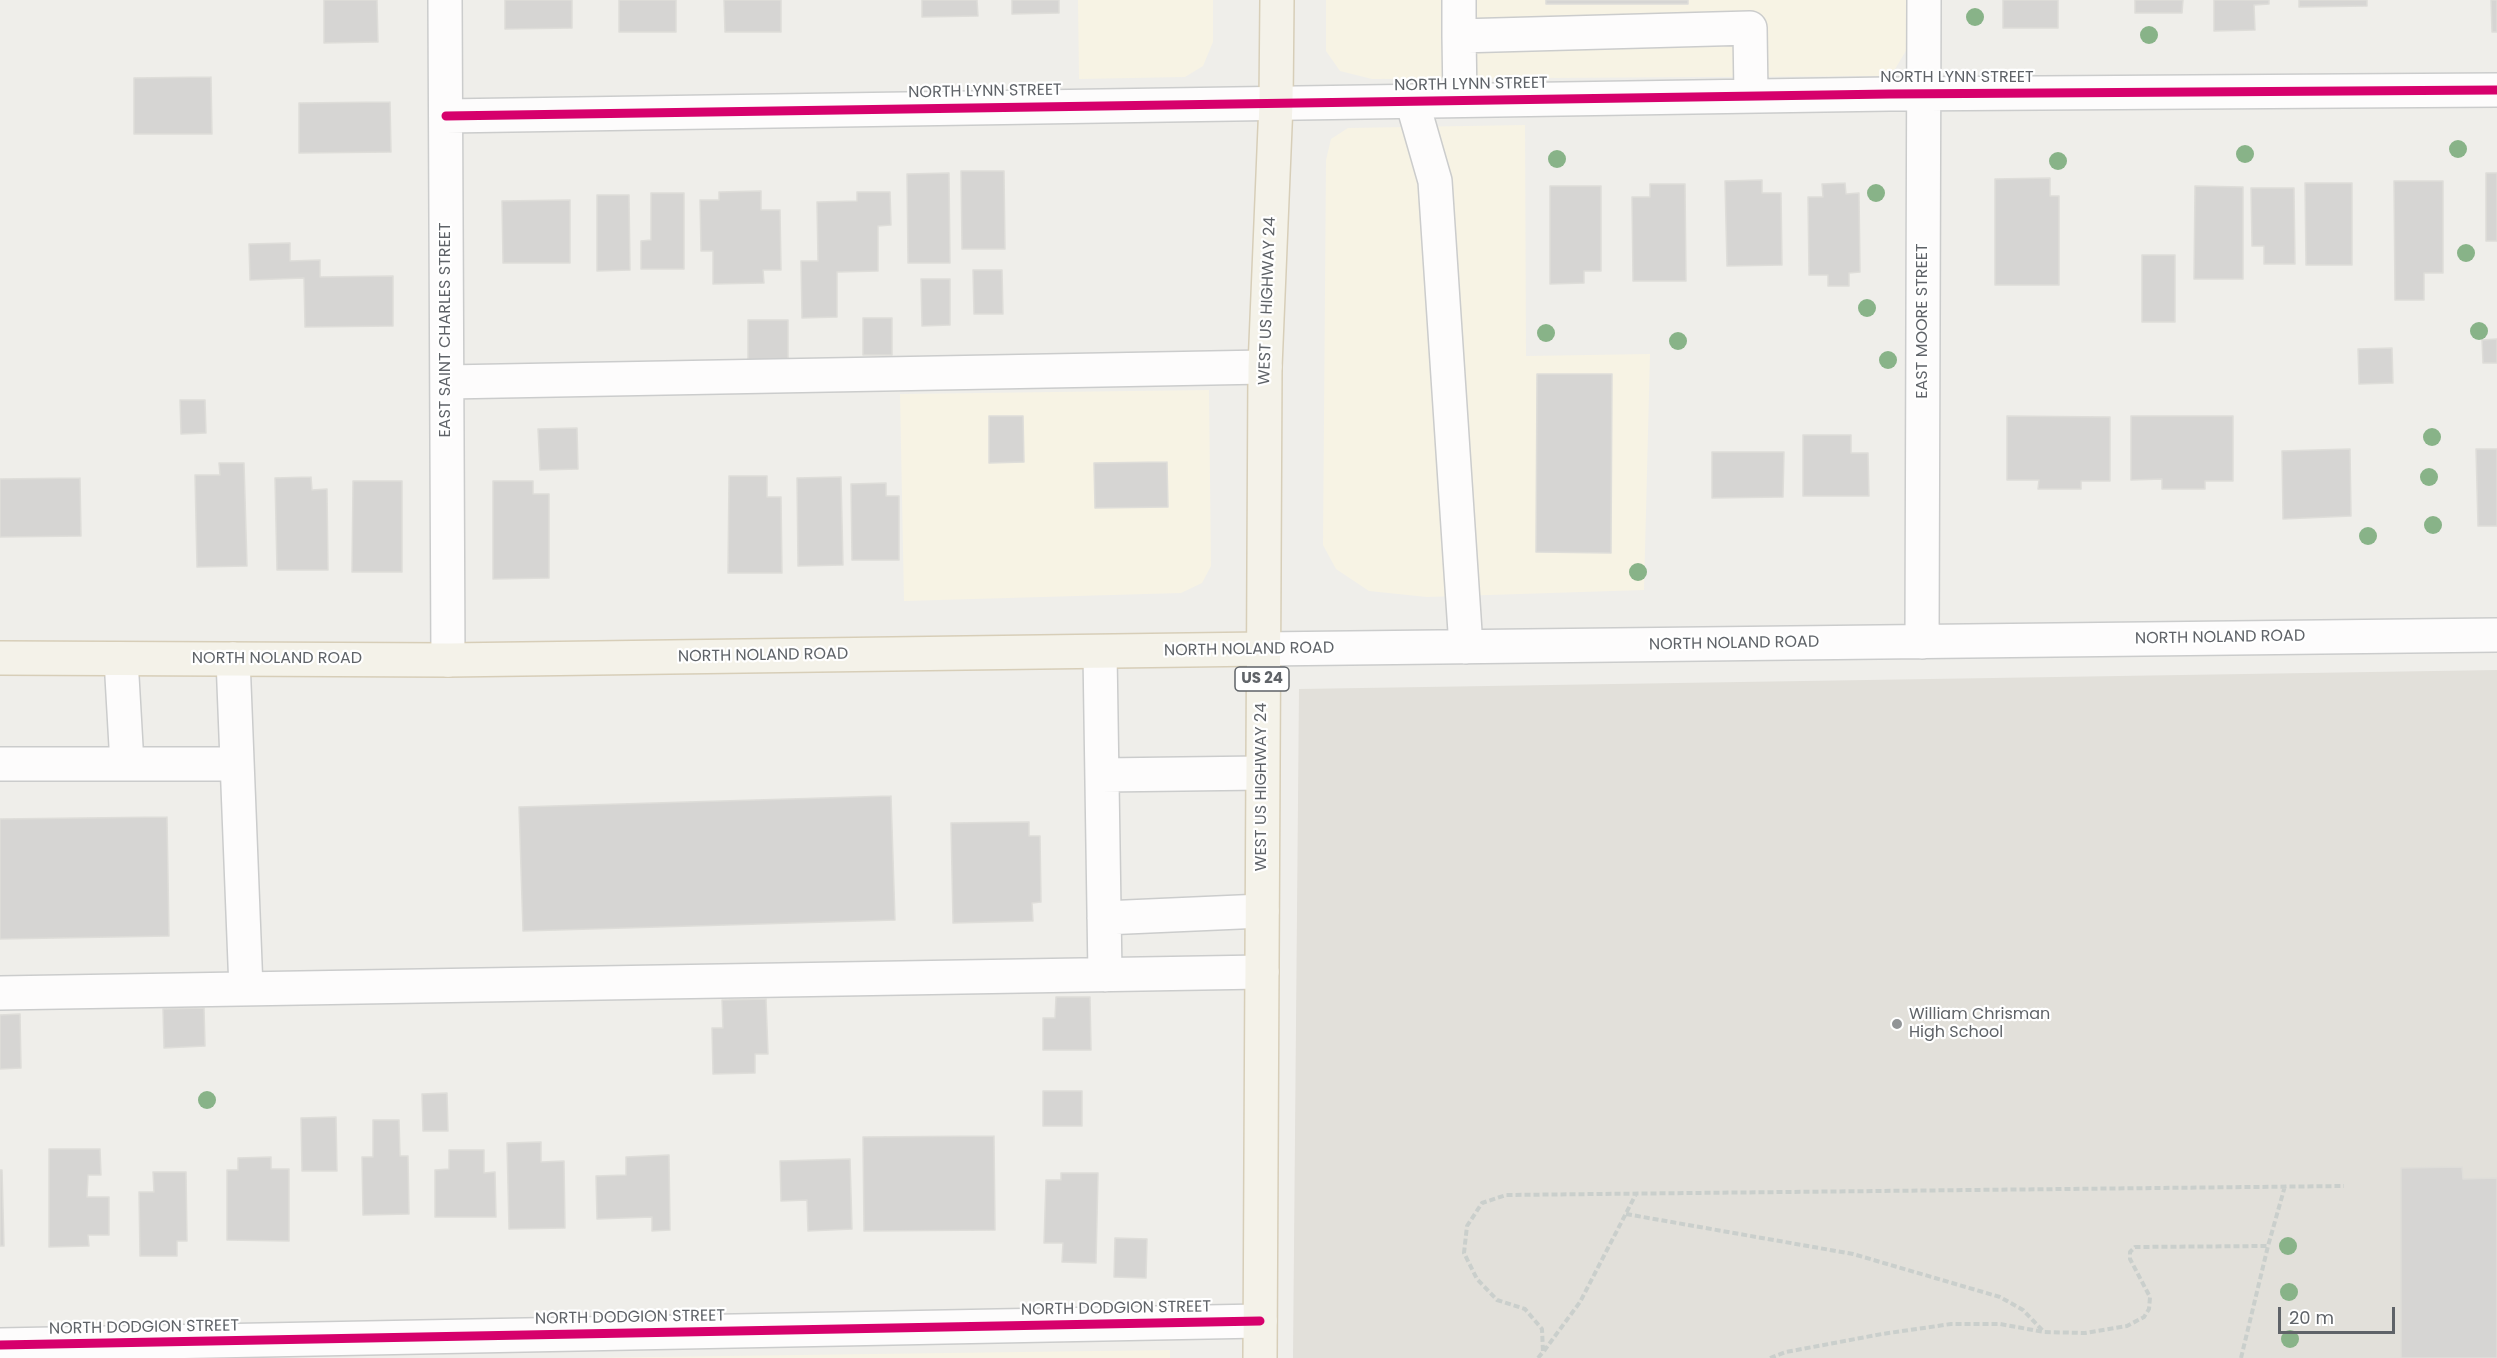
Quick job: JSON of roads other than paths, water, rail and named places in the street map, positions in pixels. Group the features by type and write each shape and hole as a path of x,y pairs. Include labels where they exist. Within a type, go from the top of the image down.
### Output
{"main road":[{"name":"WEST US HIGHWAY 24","path":"1260,1358 1265,367 1276,103 1277,0"},
{"name":"NORTH NOLAND ROAD","path":"0,658 448,660 1263,649"}],"street":[{"name":"EAST SAINT CHARLES STREET","path":"445,0 448,660"},
{"path":"1459,0 1460,100"},
{"name":"EAST MOORE STREET","path":"1922,642 1924,0"},
{"path":"1460,36 1750,28 1751,96"},
{"name":"NORTH LYNN STREET","path":"446,116 1751,96 2497,90"},
{"path":"1412,101 1435,181 1466,647"},
{"path":"447,382 1265,367"},
{"name":"NORTH NOLAND ROAD","path":"1263,649 2497,635"},
{"path":"1100,653 1106,975"},
{"path":"121,658 127,764"},
{"path":"233,659 246,989"},
{"path":"0,764 237,764"},
{"path":"1102,775 1262,773"},
{"path":"1104,918 1262,911"},
{"path":"0,993 1262,972"},
{"name":"NORTH DODGION STREET","path":"0,1345 603,1346 1260,1321"}],"place":[{"name":"William Chrisman High School","path":"1897,1024"}]}
